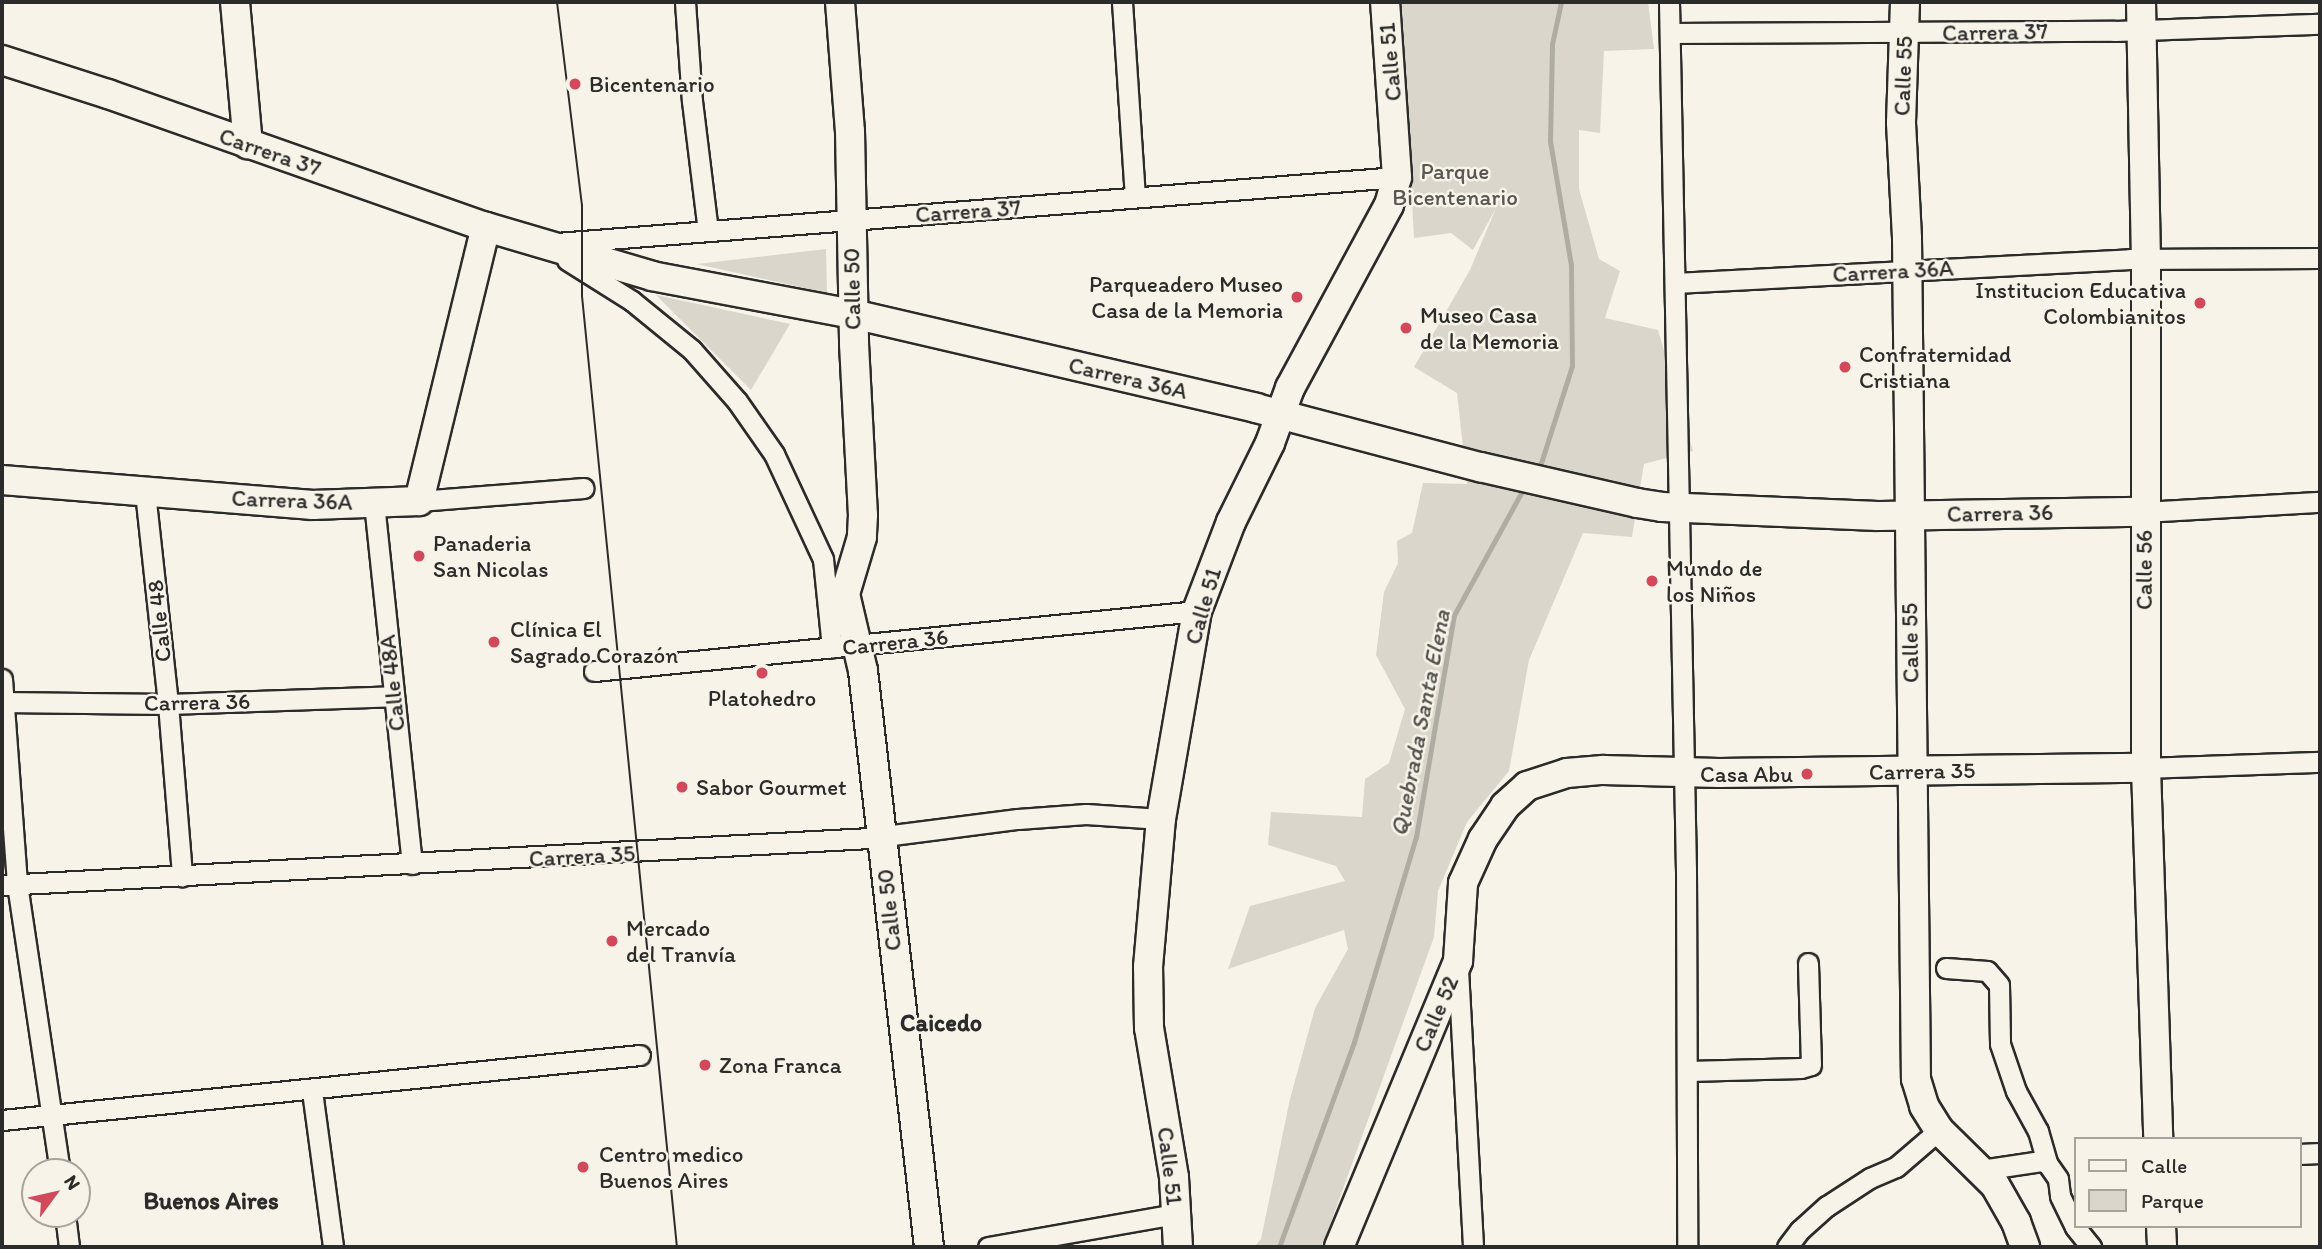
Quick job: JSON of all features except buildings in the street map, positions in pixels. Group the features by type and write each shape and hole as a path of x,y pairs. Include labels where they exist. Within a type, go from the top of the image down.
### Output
{"street":[{"path":"235,2 248,144"},
{"path":"685,2 692,102 708,231"},
{"name":"Calle 50","path":"840,2 850,131 853,314 863,515 862,537 850,575 844,647 863,671 929,1247"},
{"path":"1122,2 1135,197"},
{"name":"Calle 51","path":"1178,1247 1174,1177 1149,1028 1148,967 1161,819 1197,611 1279,415 1389,205 1397,177 1385,2"},
{"path":"1669,2 1685,773 1687,1247"},
{"name":"Calle 55","path":"1905,2 1901,123 1907,270 1916,1079 1924,1106 1939,1130 1981,1170 2000,1194 2025,1247"},
{"name":"Calle 56","path":"2141,2 2146,259 2146,768 2158,1137"},
{"name":"Carrera 37","path":"1670,33 2142,30 2320,24"},
{"name":"Carrera 37","path":"2,60 108,94 486,228 575,254"},
{"name":"Carrera 37","path":"539,244 1397,177"},
{"path":"419,501 486,228"},
{"path":"539,244 616,289 692,351 737,401 774,454 824,559 844,647"},
{"name":"Carrera 36A","path":"575,254 652,276 853,314 1637,503 1679,508"},
{"name":"Carrera 36A","path":"1675,282 2146,259 2320,258"},
{"name":"Carrera 36A","path":"2,480 313,505 419,501 583,488"},
{"name":"Calle 48","path":"145,492 169,704 182,876"},
{"name":"Carrera 36","path":"1679,508 1909,515 2144,512 2320,502"},
{"name":"Calle 48A","path":"374,503 412,864"},
{"path":"824,559 850,575"},
{"name":"Carrera 36","path":"594,671 1197,611"},
{"path":"2,679 10,885 53,1114 58,1158"},
{"name":"Carrera 36","path":"3,702 169,704 393,696"},
{"name":"Carrera 35","path":"1527,786 1567,773 1603,770 1685,773 1914,771 2146,768 2320,762"},
{"name":"Calle 52","path":"1339,1247 1458,961 1464,883 1483,839 1505,806 1527,786"},
{"name":"Carrera 35","path":"10,885 881,837 1018,819 1086,814 1161,819"},
{"path":"1458,961 1473,1247"},
{"path":"1688,1071 1801,1068 1811,1065 1808,963"},
{"path":"1946,968 1987,971 2000,985 2000,1044 2016,1091 2038,1130 2047,1163 2057,1179 2060,1196 2074,1225"},
{"path":"2,1120 312,1091 640,1055"},
{"path":"312,1091 333,1247"},
{"path":"1787,1247 1800,1230 1827,1206 1870,1178 1896,1167 1939,1130"},
{"path":"2301,1154 2320,1153"},
{"path":"1981,1170 2041,1161 2047,1163"},
{"path":"988,1247 1176,1214"},
{"path":"67,1228 69,1247"},
{"path":"2076,1228 2091,1247"},
{"path":"2161,1228 2162,1247"}],"green space":[{"name":"Parque Bicentenario","path":"1401,2 1648,2 1654,49 1604,51 1600,133 1579,130 1579,189 1599,259 1620,271 1605,318 1658,330 1693,451 1644,464 1632,537 1583,533 1529,660 1509,771 1467,822 1438,891 1434,937 1322,1247 1254,1247 1261,1239 1290,1099 1315,1008 1348,949 1344,930 1228,969 1250,906 1345,881 1336,866 1268,845 1271,812 1362,817 1365,779 1389,763 1405,709 1376,655 1384,592 1398,563 1397,541 1412,533 1423,483 1467,484 1457,393 1414,367 1470,270 1496,208 1473,250 1451,233 1414,238"},
{"path":"826,249 827,293 697,264"},
{"path":"656,295 790,324 751,390"}],"waterway":[{"name":"Quebrada Santa Elena","path":"1534,472 1541,463 1572,366 1571,265 1550,141 1552,44 1561,2"},
{"name":"Quebrada Santa Elena","path":"1279,1247 1354,1042 1416,837 1454,615 1525,486"}],"tram line":[{"path":"557,2 582,205 582,296 677,1247"}],"place":[{"name":"Bicentenario","path":"575,84"},
{"name":"Parqueadero Museo Casa de la Memoria","path":"1297,297"},
{"name":"Institucion Educativa Colombianitos","path":"2200,303"},
{"name":"Museo Casa de la Memoria","path":"1406,328"},
{"name":"Confraternidad Cristiana","path":"1845,367"},
{"name":"Panaderia San Nicolas","path":"419,556"},
{"name":"Mundo de los Niños","path":"1652,581"},
{"name":"Clínica El Sagrado Corazón","path":"494,642"},
{"name":"Platohedro","path":"762,673"},
{"name":"Casa Abu","path":"1807,774"},
{"name":"Sabor Gourmet","path":"682,787"},
{"name":"Mercado del Tranvía","path":"612,941"},
{"name":"Zona Franca","path":"705,1065"},
{"name":"Centro medico Buenos Aires","path":"583,1167"}],"district":[{"name":"Caicedo","path":"941,1023"},
{"name":"Buenos Aires","path":"211,1201"}]}
